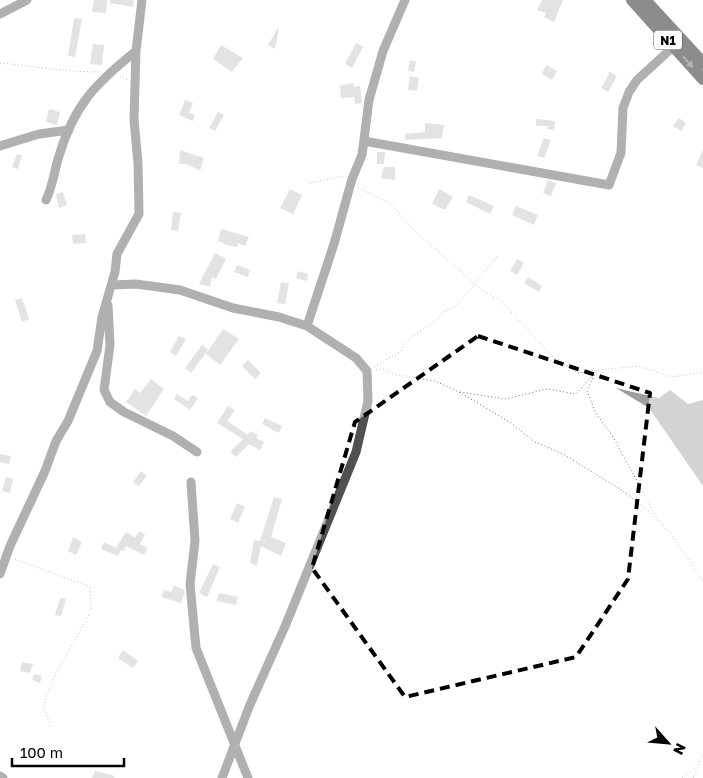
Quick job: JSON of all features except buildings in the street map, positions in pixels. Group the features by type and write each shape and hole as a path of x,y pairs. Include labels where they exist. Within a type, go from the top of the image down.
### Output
{"highway":[{"name":"N1","path":"632,0 649,6 703,63"},
{"name":"N1","path":"649,6 674,47 703,80"}],"street":[{"path":"0,14 27,0"},
{"path":"0,574 10,546 45,470 56,441 68,421 97,351 117,254 139,214 134,120 136,51 142,0"},
{"path":"307,326 334,244 352,180 362,155 369,100 379,67 405,0"},
{"path":"364,141 609,185 621,153 623,108 629,92 637,80 674,47"},
{"path":"46,200 53,185 59,156 69,130 90,92 110,72 136,51"},
{"path":"0,146 39,134 69,130"},
{"path":"112,285 136,284 180,290 233,308 279,317 307,326 356,358 367,371 368,402 356,452 286,624 249,707 222,778"},
{"path":"108,299 110,345 104,390 110,402 124,412 173,436 197,452"},
{"path":"191,482 195,542 190,584 196,648 236,743 248,778"}],"path":[{"path":"0,63 51,68 66,72 110,72 125,78 136,88"},
{"path":"307,181 309,183 333,176 350,175 358,188 390,203 415,231 484,291 500,300 550,354 578,373 640,366 672,377 703,372"},
{"path":"367,371 400,351 405,342 437,320 442,312 454,308 498,255"},
{"path":"367,371 384,369 393,374 435,381 459,392 511,423 535,442 563,454 622,491 656,517 674,538 703,582"},
{"path":"459,392 505,399 547,389 576,394 596,370"},
{"path":"596,370 587,390 595,412 613,437 656,517"},
{"path":"8,556 90,587 91,611 55,675 44,706 51,726"},
{"path":"693,778 703,754"},
{"path":"682,778 696,767"}],"highlighted area":[{"path":"478,336 650,393 628,579 576,657 405,697 312,568 355,422"}],"shaded area":[{"path":"616,388 659,398 670,390 688,404 703,400 703,486 649,408"}]}
